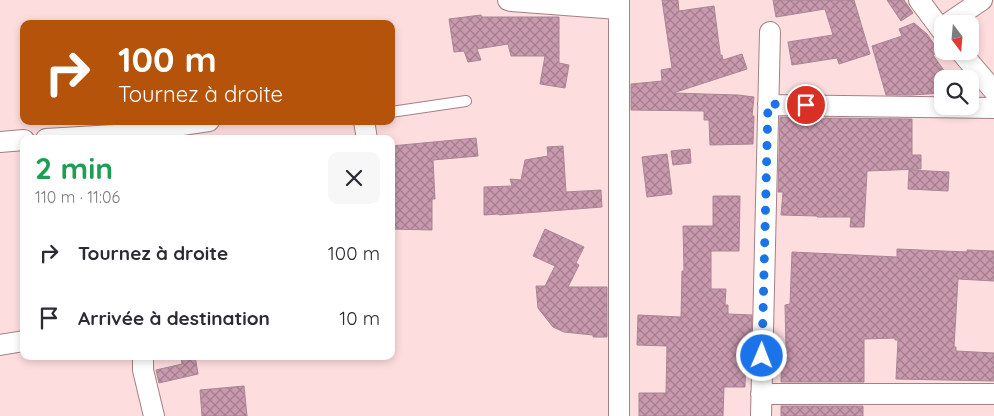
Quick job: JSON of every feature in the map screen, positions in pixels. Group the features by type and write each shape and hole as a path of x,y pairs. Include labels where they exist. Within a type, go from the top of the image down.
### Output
{"street":[{"path":"508,0 618,4 620,416"},
{"path":"919,0 934,17"},
{"path":"960,15 982,0"},
{"path":"761,416 770,32"},
{"path":"968,60 994,90"},
{"path":"768,104 994,108"},
{"path":"126,135 185,125"},
{"path":"0,142 20,140"},
{"path":"0,345 20,342"},
{"path":"143,360 143,370 154,416"},
{"path":"761,394 994,394"}],"lane":[{"path":"395,111 466,101"}],"building":[{"path":"662,0 678,0 679,11 714,6 720,55 722,55 723,60 742,54 747,69 673,93 754,97 752,116 754,116 753,144 710,145 709,120 704,120 704,111 631,110 631,84 662,81 661,70 672,68"},
{"path":"773,0 854,0 870,54 839,64 837,58 792,65 788,42 833,35 825,9 776,17"},
{"path":"887,0 904,0 913,13 901,21"},
{"path":"481,15 482,17 559,17 559,63 569,65 565,88 540,84 545,56 511,56 508,44 477,49 481,60 468,62 464,51 454,52 449,19"},
{"path":"914,23 927,34 934,44 934,60 937,60 944,70 934,70 934,94 886,95 872,46 902,36 899,29"},
{"path":"780,117 912,119 912,155 921,155 921,169 867,171 864,227 850,227 851,217 781,215 783,192 778,192"},
{"path":"476,138 478,156 433,160 435,199 432,199 432,230 395,229 395,146"},
{"path":"563,146 566,192 601,190 602,207 484,215 484,187 512,186 510,179 521,180 525,160 548,156 547,147"},
{"path":"690,149 691,163 673,165 671,151"},
{"path":"667,154 672,194 647,197 642,157"},
{"path":"909,170 949,172 948,191 908,189"},
{"path":"713,196 740,196 739,251 711,251 711,289 726,289 725,305 728,305 728,314 752,315 751,347 746,347 745,387 724,387 723,416 639,416 639,393 666,393 667,346 637,345 638,315 681,317 682,271 684,271 683,226 713,226"},
{"path":"545,229 584,247 576,263 579,265 568,287 607,287 607,337 593,337 593,335 564,332 553,327 538,308 536,286 545,286 555,266 533,256"},
{"path":"897,249 967,252 967,250 994,251 994,281 958,279 954,347 956,347 956,351 994,353 994,381 896,379 898,340 895,340 895,338 864,339 864,382 781,382 782,347 786,347 785,305 790,304 792,252 897,257"},
{"path":"182,360 196,360 198,374 159,383 156,370 182,364"},
{"path":"244,386 247,416 202,416 200,390"},
{"path":"781,406 863,406 863,416 781,416"}],"route":[{"path":"762,356 768,104 806,105"}]}
